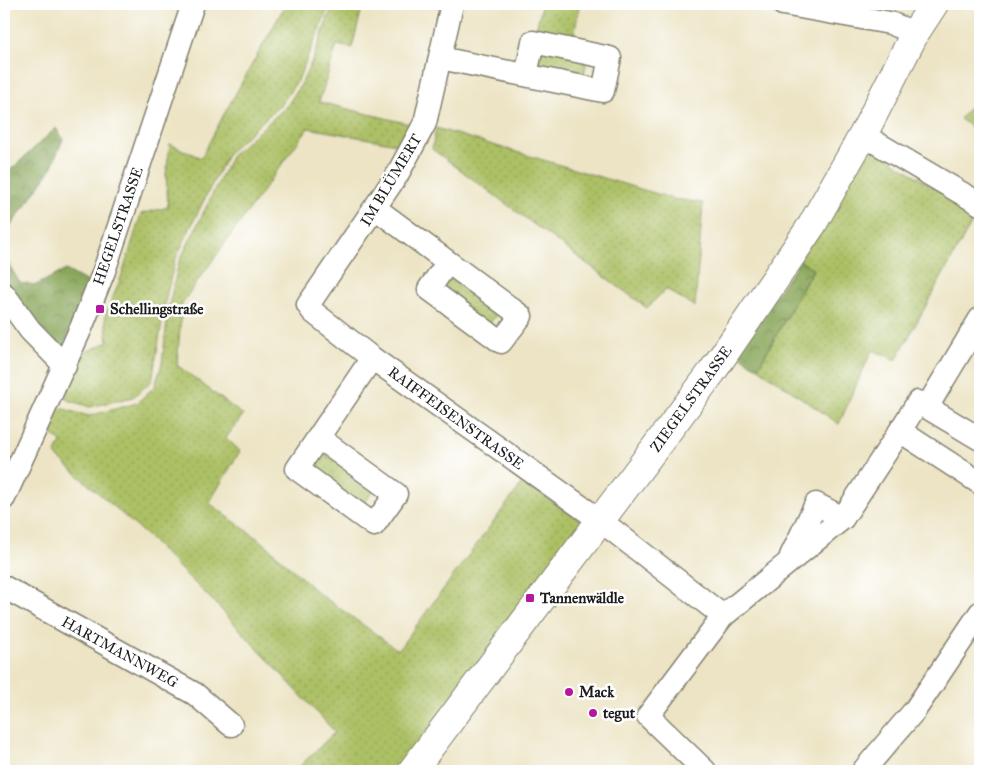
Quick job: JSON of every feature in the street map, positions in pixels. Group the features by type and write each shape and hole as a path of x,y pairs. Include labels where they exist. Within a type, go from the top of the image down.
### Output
{"main road":[{"name":"ZIEGELSTRASSE","path":"412,771 712,372 807,233 863,135 915,33 934,4"}],"street":[{"name":"HEGELSTRASSE","path":"6,486 64,366 104,271 193,4"},
{"name":"IM BLÜMERT","path":"313,312 308,305 397,175 425,123 452,4"},
{"path":"783,4 890,23 915,33"},
{"path":"440,58 526,75"},
{"path":"863,135 980,204"},
{"path":"375,208 448,262"},
{"path":"4,294 30,330 64,366"},
{"name":"RAIFFEISENSTRASSE","path":"313,312 372,358 601,522 723,616"},
{"path":"927,407 980,319"},
{"path":"319,438 372,358"},
{"path":"704,771 648,716 723,616 788,561 816,504 843,518 918,402 980,439"},
{"path":"900,432 979,478"},
{"name":"HARTMANNWEG","path":"4,587 195,694 231,725"},
{"path":"863,771 915,710 980,613"}],"green space":[{"path":"286,4 330,4 298,80 281,104 228,153 175,260 167,293 152,381 133,397 90,407 65,399 85,352 108,342 105,316 122,275 141,214 168,207 166,174 170,144 201,158"},
{"path":"333,4 363,4 352,48 337,45 319,102 414,125 402,145 308,128 182,303 177,365 243,415 226,438 240,451 209,503 265,544 317,592 398,650 523,482 582,521 438,717 394,771 295,771 335,732 217,605 145,534 55,455 61,442 44,428 53,406 89,416 137,403 155,386 162,363 169,305 179,262 232,155 286,107 302,83 315,54"},
{"path":"542,4 580,4 572,45 534,38"},
{"path":"535,45 588,56 582,83 529,73"},
{"path":"980,93 980,133 960,119"},
{"path":"56,128 63,139 50,171 4,235 4,176"},
{"path":"436,128 674,199 703,203 695,307 666,289 647,308 432,149"},
{"path":"870,146 976,215 896,360 872,350 839,424 758,368 813,270 800,261"},
{"path":"4,257 20,283 36,285 66,270 91,284 62,350 33,321 6,284 4,280"},
{"path":"800,261 813,269 758,368 735,352"},
{"path":"450,271 501,308 488,326 436,289"},
{"path":"321,451 375,488 361,508 309,470"}],"place":[{"name":"Schellingstraße","path":"100,309"},
{"name":"Tannenwäldle","path":"530,598"},
{"name":"Mack","path":"569,692"},
{"name":"tegut","path":"593,713"}]}
